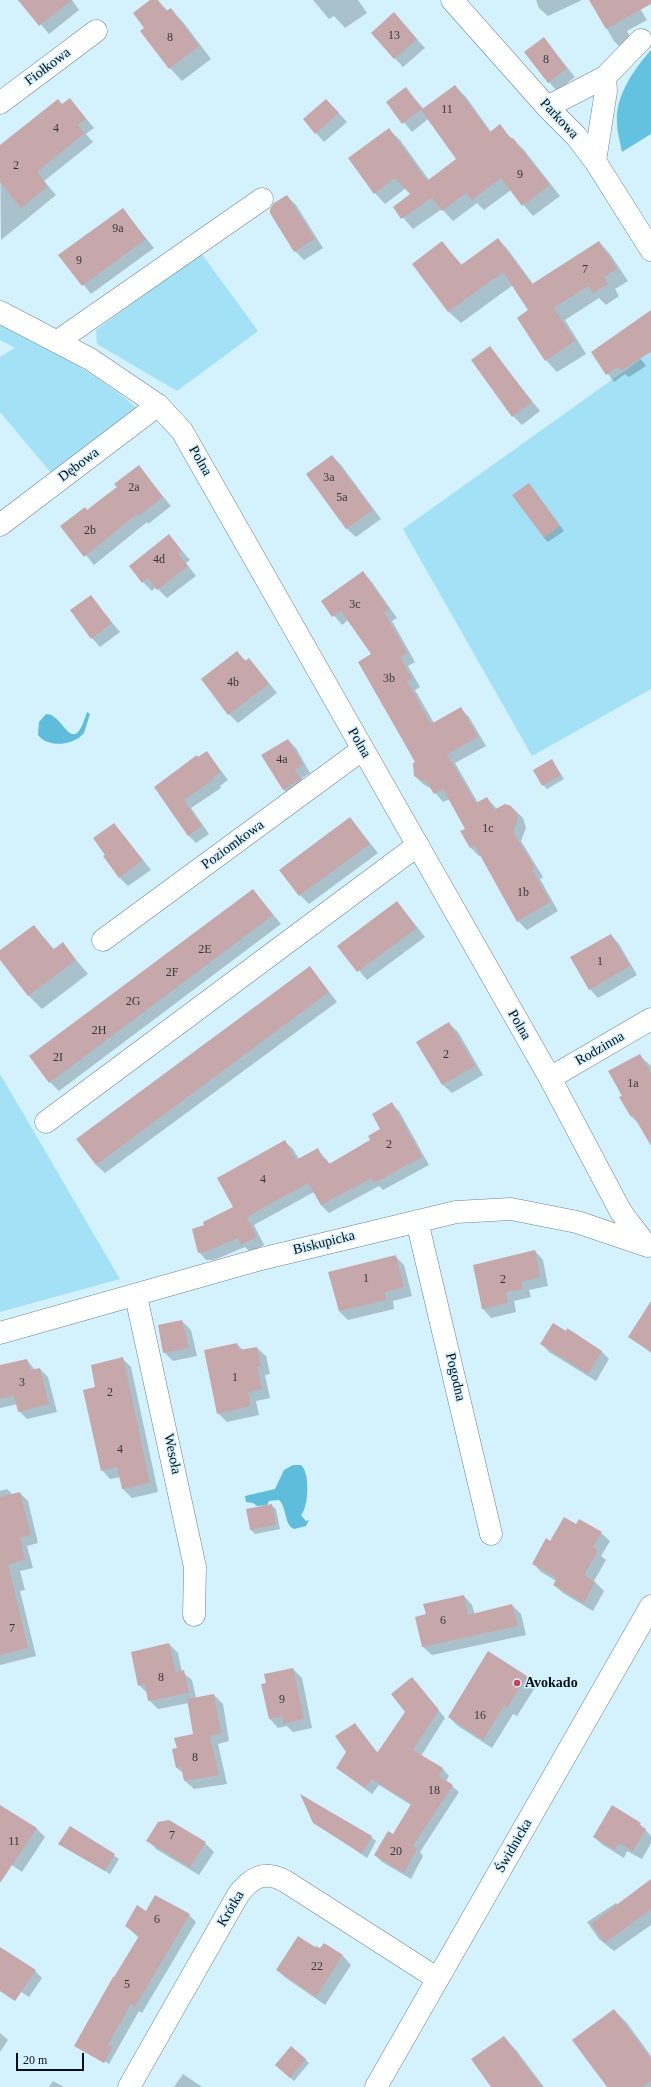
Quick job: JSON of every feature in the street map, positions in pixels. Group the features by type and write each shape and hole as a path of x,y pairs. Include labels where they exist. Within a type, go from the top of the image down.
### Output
{"street":[{"name":"Parkowa","path":"452,0 547,107 576,136 595,161 651,250"},
{"name":"Fiołkowa","path":"0,103 96,31"},
{"path":"547,107 605,77 640,40"},
{"path":"595,161 606,91 605,77"},
{"path":"58,341 262,199"},
{"name":"Polna","path":"0,312 90,359 158,405 182,431 550,1078 622,1212 648,1246"},
{"name":"Dębowa","path":"0,525 158,405"},
{"name":"Poziomkowa","path":"103,940 363,749"},
{"path":"46,1122 418,845"},
{"name":"Rodzinna","path":"550,1078 651,1019"},
{"name":"Biskupicka","path":"0,1333 136,1296 261,1259 456,1212 512,1209 577,1222 648,1246"},
{"name":"Pogodna","path":"417,1221 491,1534"},
{"name":"Wesoła","path":"136,1296 195,1567 194,1615"},
{"name":"Świdnicka","path":"376,2087 651,1606"},
{"name":"Krótka","path":"129,2087 238,1895 247,1882 261,1876 276,1876 285,1881 438,1979"}],"shaded area":[{"path":"651,50 651,134 622,152 617,126 619,102 627,83"},
{"path":"201,253 258,331 177,391 97,344 96,330"},
{"path":"0,323 88,372 105,383 137,408 52,474 0,412 0,357 15,348 0,340"},
{"path":"651,352 651,689 532,756 403,529"},
{"path":"87,712 90,714 84,733 74,741 54,744 42,739 38,735 39,722 46,714 53,716 72,734 77,733 82,726"},
{"path":"0,1074 120,1279 0,1312"},
{"path":"293,1465 301,1465 306,1475 307,1498 304,1511 301,1515 306,1521 309,1520 306,1526 294,1529 289,1524 282,1503 279,1500 269,1501 267,1505 257,1506 253,1503 246,1502 245,1496 275,1489 284,1470"}],"building":[{"path":"18,0 72,0 39,26"},
{"path":"150,0 158,0 166,11 171,8 199,46 169,69 140,31 144,28 133,13"},
{"path":"589,0 651,0 651,4 606,29"},
{"path":"394,12 417,39 394,59 371,33"},
{"path":"544,37 567,68 548,83 524,52"},
{"path":"455,85 490,132 500,124 550,185 522,206 501,178 472,200 466,193 442,211 432,198 401,219 393,207 410,194 395,178 374,194 348,158 389,128 427,181 456,159 421,110"},
{"path":"406,87 422,109 402,124 386,102"},
{"path":"70,98 86,119 78,125 85,133 37,172 48,186 21,208 0,182 0,145 58,99 62,104"},
{"path":"326,99 339,113 315,134 303,119"},
{"path":"287,195 315,239 294,252 270,213 270,209 274,203"},
{"path":"123,208 146,239 82,286 58,255"},
{"path":"498,238 532,284 599,241 617,269 604,277 608,284 593,293 588,286 554,308 575,341 545,361 517,318 528,310 503,272 448,312 412,264 442,241 461,265"},
{"path":"651,310 651,352 621,371 618,367 606,375 591,352"},
{"path":"490,346 532,402 512,417 471,360"},
{"path":"332,455 373,510 346,529 306,474"},
{"path":"139,465 163,497 139,516 137,514 84,557 60,526 85,507 87,510 117,487 114,484"},
{"path":"529,483 560,526 544,538 512,495"},
{"path":"169,534 182,551 178,554 188,566 157,590 148,578 142,583 129,566"},
{"path":"363,571 389,609 384,612 407,653 400,657 412,678 407,681 431,724 461,707 478,737 447,754 476,803 487,797 494,810 505,804 511,806 517,814 518,819 513,832 535,868 532,870 550,902 517,922 475,846 470,848 460,831 465,829 443,789 434,794 426,781 425,782 414,776 413,763 415,762 358,662 371,654 341,611 332,617 321,601"},
{"path":"91,595 112,623 91,639 70,610"},
{"path":"237,651 245,661 249,658 269,684 228,715 201,679"},
{"path":"288,739 303,765 295,770 301,779 283,790 261,755"},
{"path":"207,751 221,772 213,777 214,779 184,800 202,826 188,836 154,787 197,755 198,757"},
{"path":"552,759 561,775 542,786 533,770"},
{"path":"350,817 370,844 299,896 279,870"},
{"path":"114,823 143,860 119,878 103,856 105,855 93,838"},
{"path":"253,889 273,915 49,1083 29,1056"},
{"path":"397,901 417,928 357,972 337,946"},
{"path":"34,925 53,950 63,942 76,960 28,996 0,960 0,950"},
{"path":"611,934 630,966 589,990 570,957"},
{"path":"310,966 329,992 96,1165 76,1139"},
{"path":"449,1022 475,1066 442,1085 416,1042"},
{"path":"640,1054 651,1074 651,1146 633,1115 631,1117 619,1097 622,1096 608,1071"},
{"path":"392,1102 422,1157 374,1183 372,1178 321,1205 308,1183 247,1217 257,1237 241,1245 238,1238 205,1252 198,1253 192,1229 204,1225 203,1222 233,1207 217,1178 285,1140 296,1160 318,1148 324,1160 326,1159 329,1164 370,1140 368,1136 380,1129 372,1114"},
{"path":"535,1250 540,1277 521,1282 523,1289 506,1292 508,1303 482,1309 473,1265"},
{"path":"396,1255 404,1287 385,1292 386,1300 339,1311 328,1272"},
{"path":"651,1301 651,1352 628,1337"},
{"path":"182,1320 189,1348 163,1353 158,1325"},
{"path":"553,1323 566,1331 567,1328 602,1351 588,1374 540,1344"},
{"path":"237,1343 239,1350 257,1347 261,1366 257,1367 262,1389 248,1392 251,1406 217,1414 204,1350"},
{"path":"123,1357 150,1483 122,1489 117,1467 101,1471 83,1390 95,1387 91,1365"},
{"path":"27,1359 30,1370 40,1368 49,1404 18,1412 14,1395 0,1399 0,1365"},
{"path":"20,1492 31,1535 20,1538 25,1560 8,1564 28,1648 0,1655 0,1497"},
{"path":"272,1504 276,1525 250,1530 246,1509"},
{"path":"564,1517 576,1524 579,1519 602,1532 593,1547 598,1551 584,1575 595,1582 584,1603 553,1585 557,1578 532,1564 546,1538 550,1541"},
{"path":"464,1595 468,1615 512,1604 518,1626 422,1647 415,1617 426,1614 423,1604"},
{"path":"169,1643 176,1672 184,1670 189,1693 148,1701 145,1684 138,1686 131,1652"},
{"path":"488,1651 527,1676 507,1708 504,1706 483,1740 448,1717"},
{"path":"293,1668 304,1719 283,1724 283,1717 269,1719 261,1684 266,1683 264,1674"},
{"path":"412,1677 439,1710 413,1750 443,1768 439,1776 453,1785 413,1846 417,1849 404,1873 374,1855 388,1831 393,1834 411,1804 372,1779 365,1788 336,1768 346,1752 335,1736 355,1723 377,1753 405,1712 391,1694"},
{"path":"214,1694 221,1733 210,1736 219,1775 184,1781 181,1767 176,1768 172,1749 177,1748 174,1738 193,1734 187,1699"},
{"path":"300,1794 372,1836 362,1854 313,1823"},
{"path":"0,1805 37,1828 0,1883"},
{"path":"612,1805 641,1823 639,1825 646,1829 633,1851 618,1843 615,1850 593,1837"},
{"path":"169,1820 206,1842 190,1867 146,1841 158,1822"},
{"path":"70,1826 115,1854 105,1871 58,1844"},
{"path":"651,1879 651,1909 605,1943 591,1924"},
{"path":"155,1895 190,1914 135,2007 131,2004 108,2045 113,2047 104,2063 74,2046 113,1977 139,1936 125,1926 137,1905 146,1911"},
{"path":"298,1936 315,1947 320,1948 324,1943 343,1955 316,1997 276,1970"},
{"path":"0,1947 36,1970 15,2001 0,1991"},
{"path":"614,2009 651,2059 651,2081 643,2087 607,2087 572,2040"},
{"path":"504,2036 542,2087 491,2087 471,2059"},
{"path":"291,2046 306,2059 290,2078 275,2065"}],"place":[{"name":"Avokado","path":"517,1683"}]}
